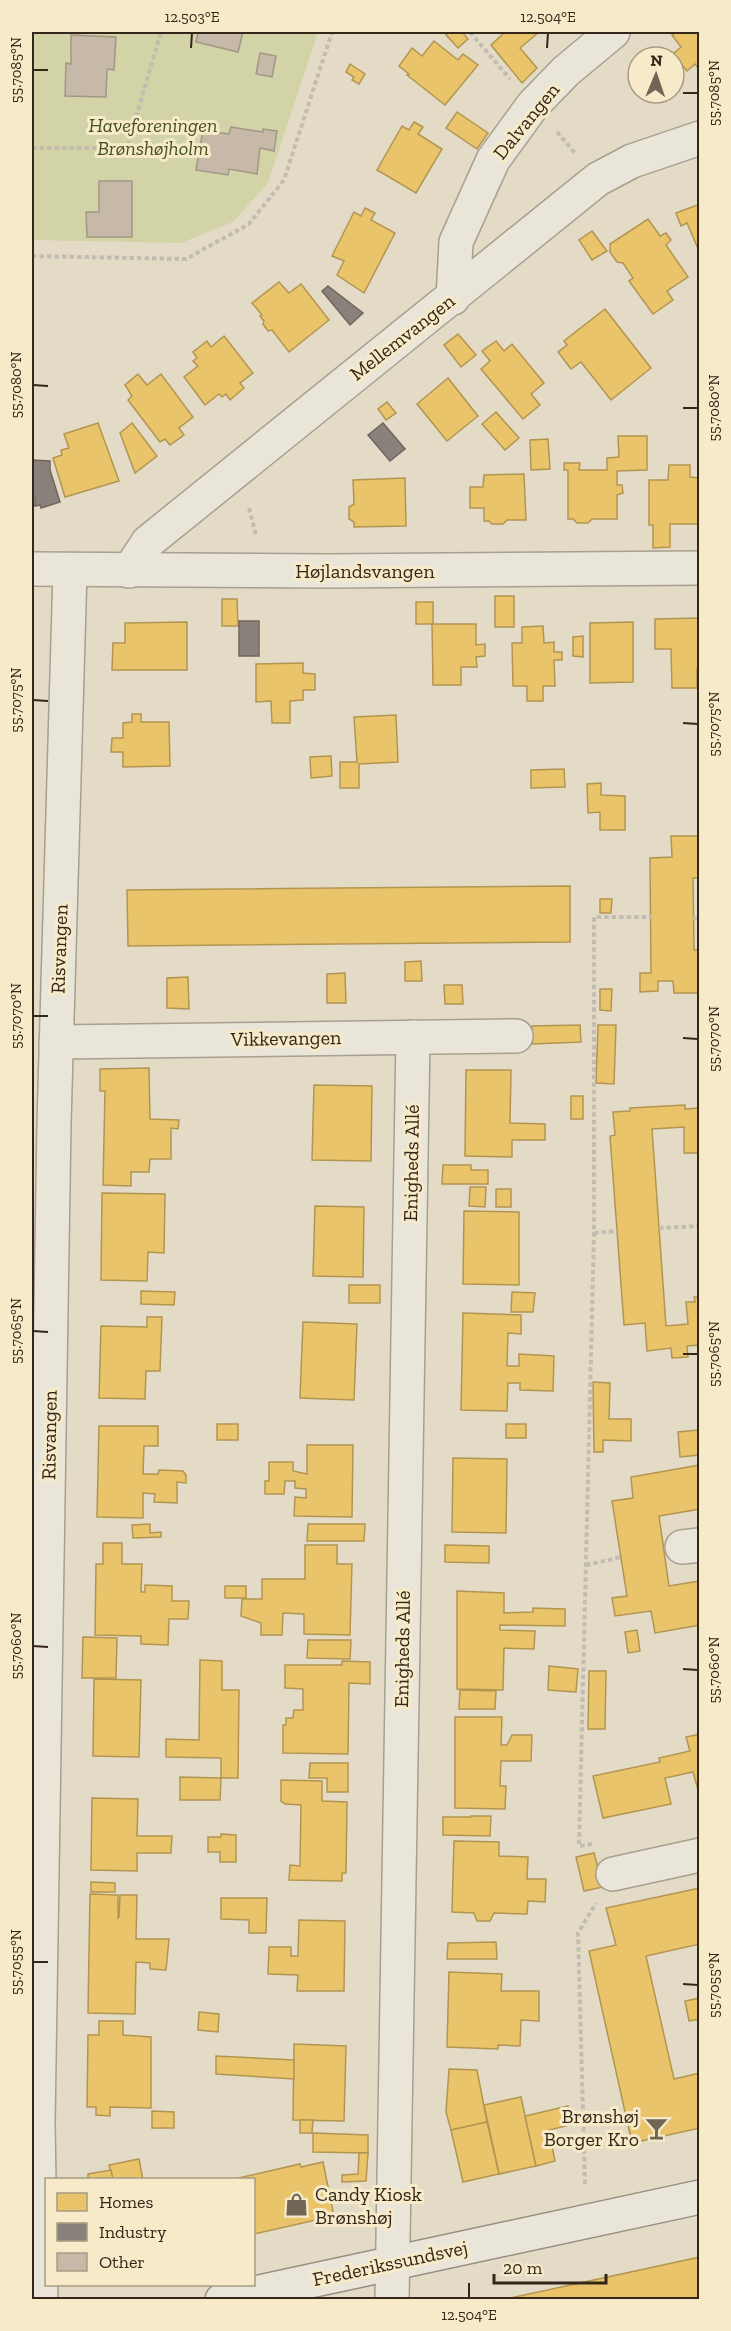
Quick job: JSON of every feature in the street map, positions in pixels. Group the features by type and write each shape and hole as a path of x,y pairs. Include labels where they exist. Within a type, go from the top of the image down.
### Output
{"street":[{"name":"Dalvangen","path":"453,298 456,242 493,160 533,105 566,71 613,32"},
{"name":"Mellemvangen","path":"129,571 148,542 598,179 632,161 699,138"},
{"name":"Højlandsvangen","path":"32,569 129,571 699,568"},
{"name":"Risvangen","path":"41,2300 38,2123 56,1042 70,571"},
{"name":"Vikkevangen","path":"56,1042 516,1036"},
{"name":"Enigheds Allé","path":"392,2300 413,1037"},
{"path":"613,1874 699,1855"},
{"name":"Frederikssundsvej","path":"222,2300 699,2197"}],"path":[{"path":"32,148 128,148 160,32"},
{"path":"32,256 186,259 249,224 284,180 332,32"},
{"path":"247,497 255,530"},
{"path":"592,1844 579,1846 594,1233 594,917 651,917"},
{"path":"693,918 699,919"},
{"path":"659,1228 699,1226"},
{"path":"594,1233 617,1231"},
{"path":"586,1565 621,1557"},
{"path":"586,2221 578,1933 613,1874"}],"green space":[{"name":"Haveforeningen Brønshøjholm","path":"32,32 318,32 268,183 233,222 181,243 32,240"}],"building: Homes":[{"path":"449,32 462,32 468,39 458,48 446,35"},
{"path":"502,32 539,32 520,48 537,68 522,83 491,45 504,33"},
{"path":"677,32 700,32 699,69 695,64 686,70 686,45 680,45 672,35"},
{"path":"434,41 458,60 463,54 478,65 445,105 399,66 412,48 422,56"},
{"path":"350,64 365,74 359,84 352,80 354,77 346,72"},
{"path":"457,112 488,133 477,149 446,128"},
{"path":"414,122 423,127 418,134 442,149 416,193 377,170 402,126 409,130"},
{"path":"700,204 699,251 687,223 681,226 676,213"},
{"path":"365,208 375,213 371,220 395,233 364,293 337,275 344,261 332,256 354,212 361,216"},
{"path":"648,219 660,236 666,233 671,240 666,245 688,277 667,291 673,300 653,314 629,281 633,278 623,263 617,262 610,252 610,244"},
{"path":"592,231 607,251 592,260 579,240"},
{"path":"279,282 289,293 301,284 329,320 289,352 272,330 268,331 260,316 262,315 252,303"},
{"path":"605,309 651,368 611,400 581,362 571,369 558,352 567,345 564,341"},
{"path":"458,334 476,355 461,367 444,345"},
{"path":"224,336 253,373 240,383 244,388 230,400 226,394 222,397 219,394 205,405 184,377 198,366 193,361 197,358 193,352 207,341 211,347"},
{"path":"496,341 504,351 512,344 544,383 531,394 540,405 523,419 481,369 490,361 482,351"},
{"path":"138,374 147,385 161,374 193,417 179,428 184,435 170,445 165,439 160,442 128,400 132,396 125,385"},
{"path":"448,378 478,416 447,441 417,404"},
{"path":"387,402 396,413 386,420 378,409"},
{"path":"496,412 519,438 505,450 482,424"},
{"path":"98,423 119,481 65,497 53,458 62,455 61,450 69,448 64,434"},
{"path":"132,423 157,456 135,473 120,433"},
{"path":"618,436 647,436 647,470 617,471 617,485 622,485 623,493 617,495 617,519 592,519 588,523 577,523 573,519 568,519 568,470 564,470 564,463 580,463 579,470 607,470 607,458 619,457"},
{"path":"548,439 550,469 531,470 530,440"},
{"path":"669,465 690,465 690,477 700,478 700,524 670,524 670,547 653,548 653,525 649,525 649,480 668,480"},
{"path":"524,474 526,520 507,520 503,524 492,524 484,521 484,508 470,508 470,487 483,487 484,475"},
{"path":"405,478 406,526 354,527 354,522 349,519 349,507 354,504 353,480"},
{"path":"495,596 514,596 514,627 495,627"},
{"path":"222,599 237,599 238,626 222,626"},
{"path":"416,602 433,602 433,624 476,624 476,645 485,644 485,656 476,657 477,667 461,667 461,685 433,685 432,624 416,624"},
{"path":"700,618 700,669 697,669 697,688 672,688 671,649 655,649 655,619"},
{"path":"187,622 187,670 112,670 113,643 125,643 125,623"},
{"path":"633,622 633,682 590,683 590,623"},
{"path":"543,626 544,643 554,642 554,652 562,652 562,660 554,660 555,686 543,686 543,701 527,701 527,686 513,686 512,643 522,643 522,627"},
{"path":"583,636 583,657 573,656 573,637"},
{"path":"303,663 303,673 315,674 315,690 303,690 303,700 290,701 290,723 272,723 271,701 256,702 256,664"},
{"path":"132,714 141,714 141,722 169,722 170,766 123,767 123,752 111,752 112,738 123,738 123,723 132,722"},
{"path":"396,715 398,762 359,764 359,788 340,788 340,762 357,762 354,717"},
{"path":"331,756 332,776 311,778 310,757"},
{"path":"564,769 565,787 531,788 531,770"},
{"path":"601,783 601,795 625,796 625,830 600,830 600,812 588,813 587,784"},
{"path":"671,836 700,836 700,878 693,878 694,950 700,950 700,993 674,993 673,981 658,981 658,991 640,992 640,973 651,973 650,858 672,857"},
{"path":"570,886 570,942 128,946 127,890"},
{"path":"600,899 612,899 611,913 600,913"},
{"path":"421,961 422,981 405,981 405,962"},
{"path":"345,973 346,1003 327,1003 327,974"},
{"path":"188,977 189,1009 167,1008 167,978"},
{"path":"444,985 462,985 463,1004 445,1004"},
{"path":"600,989 612,989 611,1011 600,1010"},
{"path":"580,1025 581,1042 532,1044 532,1026"},
{"path":"598,1025 616,1025 614,1084 596,1083"},
{"path":"149,1068 150,1119 179,1120 178,1129 171,1128 171,1159 150,1159 149,1172 131,1172 131,1186 103,1185 105,1091 100,1091 100,1069"},
{"path":"466,1070 511,1070 510,1123 545,1124 545,1140 512,1140 512,1157 465,1156"},
{"path":"314,1085 372,1086 371,1161 312,1160"},
{"path":"571,1096 583,1096 583,1119 571,1119"},
{"path":"685,1105 685,1109 700,1108 700,1153 684,1153 684,1127 652,1129 666,1326 688,1324 686,1302 695,1302 694,1297 700,1297 700,1345 687,1346 688,1357 672,1358 671,1348 647,1351 645,1323 624,1325 610,1136 615,1135 613,1112 630,1111 630,1108"},
{"path":"443,1165 471,1165 471,1170 488,1170 488,1184 442,1184"},
{"path":"470,1187 486,1187 485,1207 469,1206"},
{"path":"496,1189 511,1189 511,1207 496,1207"},
{"path":"102,1193 165,1194 164,1253 148,1252 147,1281 101,1280"},
{"path":"315,1206 364,1207 363,1277 313,1276"},
{"path":"464,1211 519,1212 519,1285 463,1284"},
{"path":"349,1285 380,1285 380,1303 349,1303"},
{"path":"141,1291 175,1292 174,1305 141,1304"},
{"path":"512,1292 535,1293 533,1312 511,1312"},
{"path":"463,1313 521,1315 521,1334 508,1333 507,1366 519,1366 519,1354 554,1356 553,1391 520,1390 520,1383 508,1383 507,1411 461,1410"},
{"path":"147,1317 162,1317 160,1371 146,1371 145,1399 99,1398 101,1326 147,1327"},
{"path":"303,1322 357,1324 354,1400 300,1398"},
{"path":"593,1382 610,1383 609,1419 631,1419 631,1441 603,1440 603,1452 594,1452"},
{"path":"217,1424 238,1424 238,1440 217,1440"},
{"path":"506,1424 526,1424 526,1438 506,1438"},
{"path":"99,1426 158,1426 158,1446 144,1446 143,1474 158,1474 159,1470 183,1471 186,1475 186,1483 177,1482 177,1503 154,1502 155,1494 143,1493 143,1518 97,1517"},
{"path":"698,1430 700,1455 680,1457 678,1432"},
{"path":"307,1445 353,1445 352,1517 294,1516 295,1497 306,1498 306,1489 295,1488 295,1481 285,1481 284,1494 265,1494 265,1481 269,1481 269,1462 293,1462 293,1471 307,1474"},
{"path":"453,1458 507,1459 506,1533 452,1532"},
{"path":"700,1465 700,1509 659,1516 669,1586 700,1581 700,1625 655,1633 651,1611 615,1616 612,1598 627,1596 612,1501 633,1498 631,1477"},
{"path":"150,1524 150,1533 161,1532 161,1537 133,1538 132,1525"},
{"path":"308,1524 365,1524 364,1541 307,1541"},
{"path":"103,1543 122,1543 122,1564 142,1564 141,1592 145,1592 145,1585 172,1586 172,1601 189,1601 188,1619 169,1619 168,1645 141,1644 141,1636 95,1635 96,1564 103,1564"},
{"path":"305,1545 337,1545 337,1564 352,1564 350,1635 304,1634 304,1614 283,1613 282,1635 261,1635 261,1623 241,1616 242,1599 262,1599 262,1579 305,1579"},
{"path":"445,1545 489,1546 489,1563 445,1562"},
{"path":"225,1586 246,1586 246,1598 225,1598"},
{"path":"457,1591 504,1593 504,1613 533,1612 533,1608 565,1609 565,1626 500,1625 500,1630 535,1631 534,1649 504,1648 503,1690 457,1689"},
{"path":"637,1630 640,1651 628,1653 625,1632"},
{"path":"83,1637 117,1638 116,1678 82,1678"},
{"path":"308,1640 351,1640 350,1659 307,1658"},
{"path":"200,1660 222,1661 222,1690 239,1690 238,1778 221,1778 221,1758 166,1757 166,1739 199,1740"},
{"path":"342,1661 370,1662 370,1684 349,1683 348,1754 283,1753 283,1725 286,1725 286,1718 293,1718 294,1710 303,1710 303,1689 285,1688 285,1665 342,1665"},
{"path":"549,1666 578,1669 576,1692 548,1690"},
{"path":"589,1671 606,1671 605,1729 588,1729"},
{"path":"94,1679 141,1680 139,1757 93,1756"},
{"path":"460,1690 496,1691 495,1709 459,1709"},
{"path":"455,1717 502,1717 501,1745 507,1745 512,1735 532,1735 531,1761 501,1761 500,1786 506,1786 505,1809 455,1808"},
{"path":"700,1734 700,1797 693,1772 665,1778 671,1804 603,1818 593,1776 660,1762 659,1758 690,1751 686,1737"},
{"path":"310,1763 348,1763 348,1792 327,1792 327,1778 309,1778"},
{"path":"180,1777 221,1778 220,1800 180,1800"},
{"path":"281,1780 322,1781 322,1801 347,1802 346,1873 342,1873 342,1881 289,1880 290,1865 300,1866 301,1805 285,1804 281,1801"},
{"path":"92,1798 138,1799 137,1836 172,1836 171,1853 137,1853 137,1871 91,1870"},
{"path":"491,1816 490,1836 443,1835 443,1817"},
{"path":"221,1834 236,1835 236,1862 220,1862 220,1852 208,1852 208,1837 221,1837"},
{"path":"454,1841 499,1842 499,1856 528,1857 527,1879 546,1879 545,1902 528,1901 527,1914 494,1913 490,1921 477,1921 474,1913 452,1912"},
{"path":"594,1853 603,1887 584,1891 576,1857"},
{"path":"91,1882 115,1883 115,1892 91,1892"},
{"path":"700,1888 700,1944 646,1956 674,2079 700,2073 700,2128 632,2143 589,1951 616,1945 606,1908"},
{"path":"90,1894 118,1895 118,1918 120,1895 137,1895 136,1939 169,1939 166,1970 150,1969 150,1963 136,1962 135,2014 88,2013"},
{"path":"221,1898 267,1898 266,1933 249,1933 249,1920 221,1919"},
{"path":"299,1920 345,1921 344,1991 297,1991 298,1975 268,1974 269,1947 291,1947 291,1956 298,1956"},
{"path":"496,1942 497,1959 447,1959 448,1943"},
{"path":"449,1972 502,1974 501,1991 539,1991 539,2021 521,2020 520,2046 498,2045 498,2049 447,2047"},
{"path":"700,1998 700,2019 689,2021 685,2001"},
{"path":"199,2012 219,2014 218,2032 198,2030"},
{"path":"99,2021 123,2021 123,2035 151,2037 151,2108 110,2107 110,2116 96,2115 96,2107 87,2107 88,2035 99,2035"},
{"path":"294,2044 346,2046 344,2121 293,2120"},
{"path":"216,2056 294,2060 294,2079 216,2074"},
{"path":"449,2069 477,2070 487,2122 451,2130 446,2112"},
{"path":"521,2097 536,2166 499,2174 484,2105"},
{"path":"568,2106 570,2125 549,2130 555,2161 536,2166 525,2116"},
{"path":"152,2111 174,2112 174,2128 152,2128"},
{"path":"300,2120 313,2120 312,2133 300,2133"},
{"path":"487,2122 499,2174 463,2182 451,2130"},
{"path":"313,2133 368,2135 368,2153 313,2152"},
{"path":"359,2153 368,2153 366,2181 342,2182 342,2175 358,2174"},
{"path":"139,2159 143,2178 112,2178 109,2165"},
{"path":"323,2162 334,2216 255,2234 255,2178 239,2178 300,2164 301,2167"},
{"path":"111,2170 113,2178 88,2178 88,2174"},
{"path":"700,2257 700,2300 501,2300"}],"building: Industry":[{"path":"328,286 363,313 350,325 322,291"},
{"path":"383,423 405,449 390,461 368,435"},
{"path":"32,460 50,461 50,470 60,502 41,508 40,505 35,506 35,498 32,498"},
{"path":"239,621 259,621 259,656 239,656"}],"building: Other":[{"path":"198,32 243,32 238,52 196,42"},
{"path":"71,35 116,37 114,70 107,69 106,97 65,96 66,63 71,64"},
{"path":"260,53 276,56 272,77 256,74"},
{"path":"231,127 263,132 263,129 277,131 274,151 260,148 257,174 229,169 228,175 196,170 203,130 229,134"},
{"path":"99,181 132,181 132,237 87,237 86,212 99,212"}],"place":[{"name":"Brønshøj Borger Kro","path":"657,2128"},
{"name":"Candy Kiosk Brønshøj","path":"297,2205"}]}
